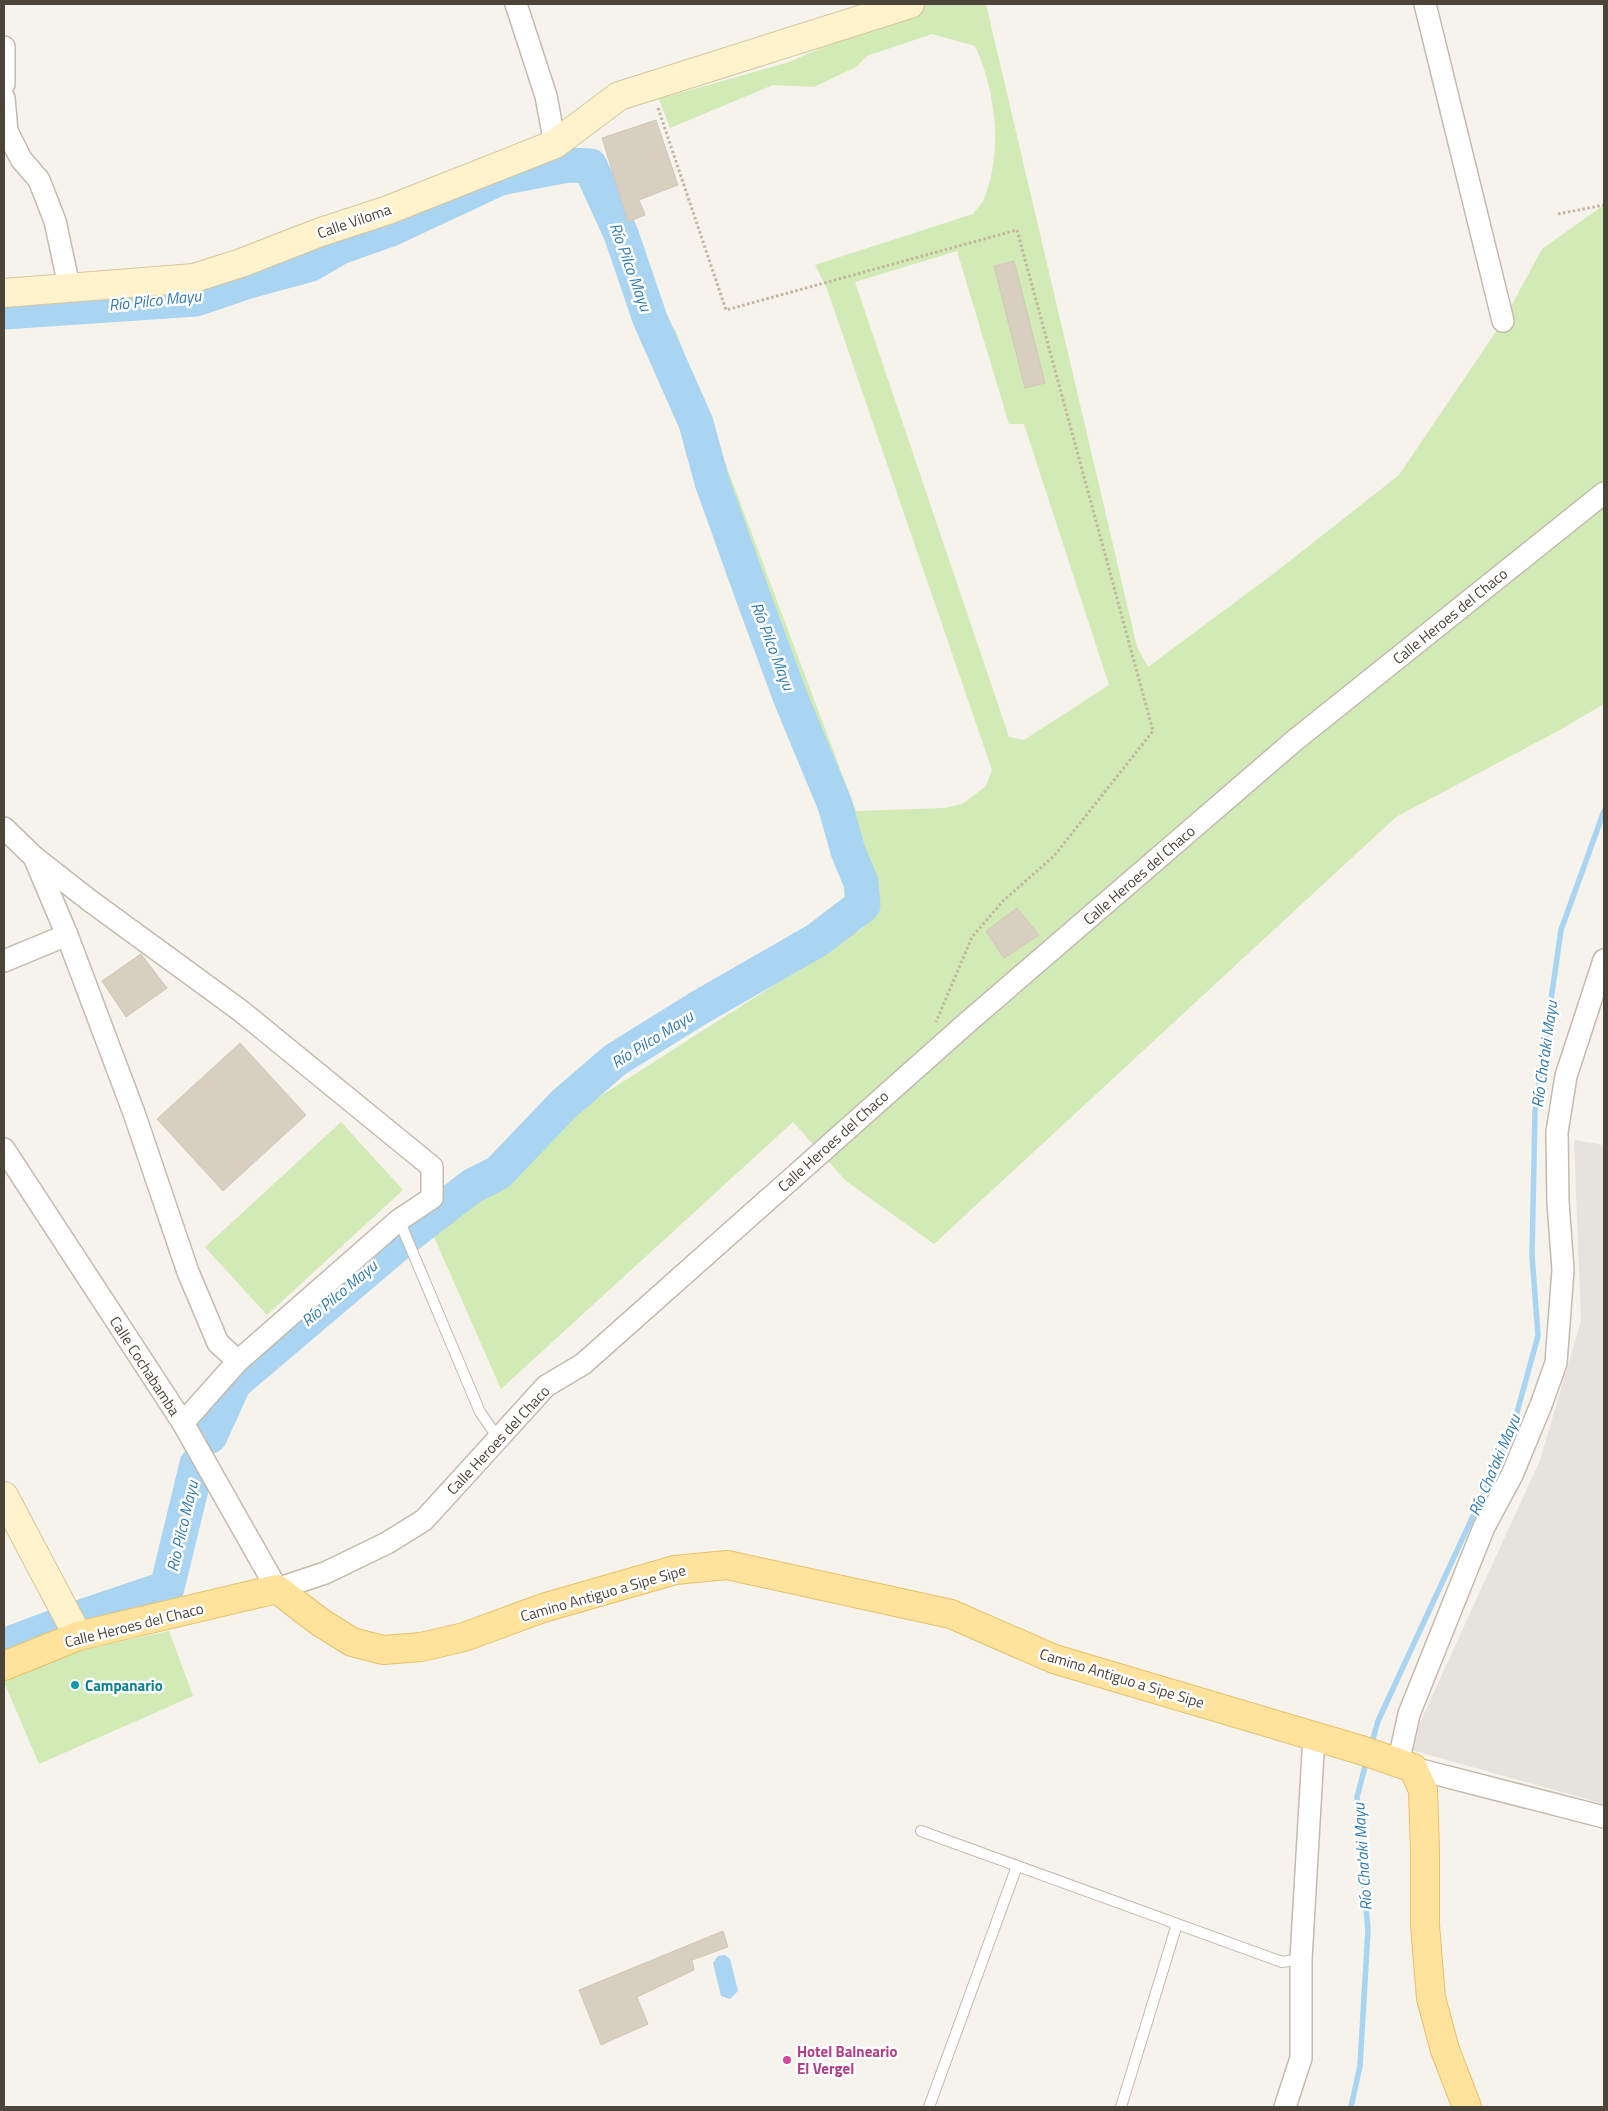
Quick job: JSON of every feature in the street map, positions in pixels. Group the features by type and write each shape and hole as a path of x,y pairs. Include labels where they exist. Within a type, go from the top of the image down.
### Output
{"main road":[{"name":"Camino Antiguo a Sipe Sipe","path":"277,1590 320,1622 352,1642 383,1650 421,1647 464,1637 543,1608 675,1570 727,1565 951,1614 1054,1659 1314,1736 1400,1764"},
{"name":"Calle Heroes del Chaco","path":"4,1666 78,1636 277,1590"},
{"path":"1400,1764 1422,1790 1425,1852 1425,1925 1431,1998 1446,2050 1467,2107"}],"street":[{"path":"516,4 546,96 555,144"},
{"name":"Calle Viloma","path":"4,293 69,286 194,278 241,264 318,233 388,210 555,144 619,96 910,4"},
{"path":"1425,4 1503,320"},
{"path":"4,47 4,84"},
{"path":"4,98 7,131 22,159 39,180 55,220 69,286"},
{"name":"Calle Heroes del Chaco","path":"277,1590 325,1573 387,1543 424,1520 546,1386 582,1364 969,1021 1286,748 1604,493"},
{"path":"4,828 34,857 88,900 242,1011 432,1167 432,1198 399,1220 238,1362 182,1424"},
{"path":"34,857 134,1113 188,1272 218,1343 238,1362"},
{"path":"4,961 66,935"},
{"path":"1604,960 1566,1076 1557,1132 1558,1202 1563,1270 1556,1363 1542,1405 1512,1474 1484,1527 1409,1714 1400,1764 1604,1817"},
{"name":"Calle Cochabamba","path":"4,1149 182,1424 277,1590"},
{"path":"4,1496 78,1636"},
{"path":"1285,2107 1301,2058 1301,1960 1314,1736"}],"lane":[{"path":"399,1220 480,1412 498,1438"},
{"path":"921,1831 1282,1962 1301,1960"},
{"path":"929,2107 1017,1866"},
{"path":"1121,2107 1177,1924"}],"path":[{"path":"651,86 726,310 1017,230 1153,731 1054,856 1004,900 972,937 934,1025"},
{"path":"1558,214 1604,205"}],"shaded area":[{"path":"1574,1140 1604,1145 1604,1804 1408,1749 1540,1460 1581,1321"}],"green space":[{"path":"921,4 986,4 1137,647 1148,667 1277,571 1399,475 1503,321 1542,249 1604,205 1604,704 1556,732 1396,817 934,1244 846,1181 793,1122 501,1389 427,1221 596,1099 863,928 869,912 848,851 835,805 791,699 712,482 696,423 650,319 675,329 856,811 944,808 962,804 986,786 992,770 827,289 815,265 973,214 984,199 994,162 994,122 988,82 975,46 932,34 867,56 856,67 814,87 773,85 670,128 659,99 789,62","holes":["957,251 1009,424 1024,424 1109,685 1024,740 1009,737 855,282"]},
{"path":"341,1122 403,1190 267,1315 205,1247"},
{"path":"169,1631 193,1696 39,1764 4,1682 50,1657"}],"water":[{"path":"725,1955 730,1959 738,1991 730,1999 721,1996 713,1963 718,1956"}],"building":[{"path":"656,120 678,185 639,200 645,215 628,222 602,138"},
{"path":"1014,261 1045,383 1025,388 994,266"},
{"path":"1017,908 1039,935 1004,958 986,931"},
{"path":"141,954 167,988 126,1017 102,981"},
{"path":"240,1043 306,1115 223,1191 157,1119"},
{"path":"723,1931 728,1947 692,1960 694,1970 637,1997 648,2024 601,2045 579,1990"}],"waterway":[{"name":"Río Pilco Mayu","path":"4,312 196,299 249,281 311,264 340,247 391,229 500,178 568,165 590,166 621,234 650,319 696,423 712,482 791,699 835,805 848,851 861,883 863,905 817,940 697,1009 615,1060 564,1104 498,1173 472,1186 406,1237 234,1383 210,1436"},
{"name":"Río Cha'aki Mayu","path":"1371,1746 1378,1721 1511,1434 1538,1336 1532,1255 1535,1112 1561,930 1604,811"},
{"name":"Rio Pilco Mayu","path":"81,1617 167,1588 197,1464"},
{"name":"Rio Pilco Mayu","path":"4,1646 59,1625"},
{"name":"Río Cha'aki Mayu","path":"1351,2107 1360,2066 1368,1930 1357,1797 1367,1759"}],"place":[{"name":"Campanario","path":"75,1685"},
{"name":"Hotel Balneario El Vergel","path":"787,2060"}]}
